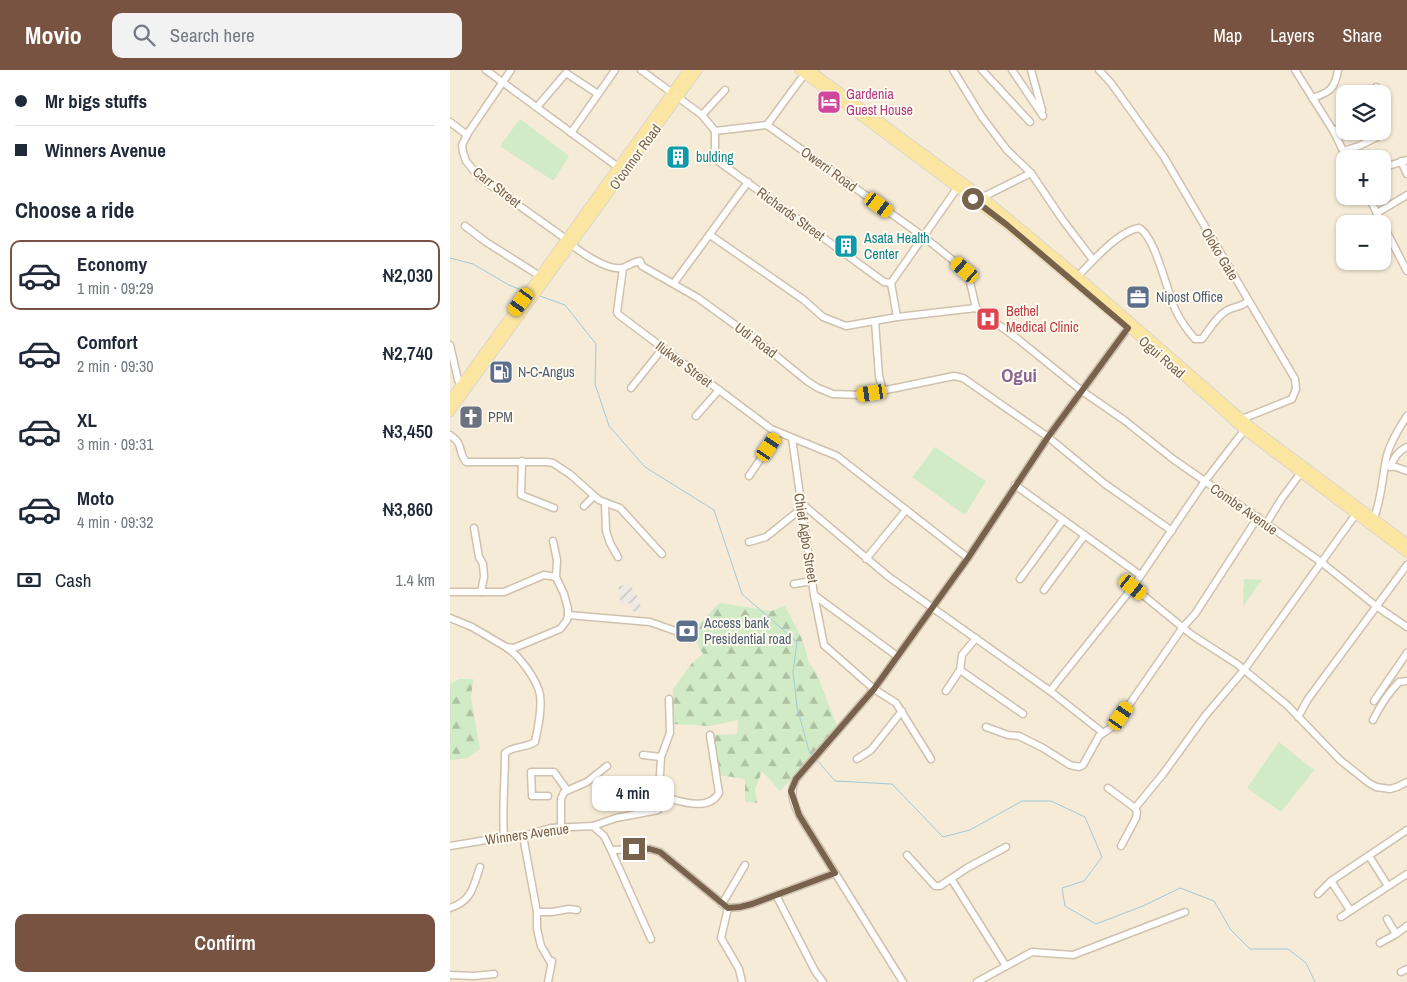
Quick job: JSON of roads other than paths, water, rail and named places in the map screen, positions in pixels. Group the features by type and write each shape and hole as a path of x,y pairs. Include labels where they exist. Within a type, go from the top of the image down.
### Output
{"main road":[{"name":"O'connor Road","path":"675,95 688,70"},
{"name":"O'connor Road","path":"524,304 675,95 698,70"},
{"name":"Ogui Road","path":"805,71 960,185 1007,225 1076,278"},
{"name":"Ogui Road","path":"960,185 983,197 1245,425 1407,553"},
{"path":"450,412 461,386 524,304"},
{"path":"455,397 524,304"},
{"name":"Ogui Road","path":"1303,470 1374,518 1407,543"}],"street":[{"path":"486,70 621,170"},
{"name":"Carr Street","path":"511,70 467,134 462,145 463,152 473,171 479,177 569,242"},
{"path":"571,133 615,70"},
{"path":"641,70 702,115 715,130 767,125 805,71"},
{"path":"953,70 989,128 1007,150 1031,173 1093,260"},
{"path":"982,70 1030,122"},
{"path":"1012,70 1043,116 1031,70"},
{"name":"Oloko Gate","path":"1099,70 1110,82 1164,157 1295,379 1296,389 1294,397 1290,401 1245,425"},
{"path":"1295,70 1334,132 1343,150"},
{"path":"1312,98 1324,94 1331,89 1337,78 1338,70"},
{"path":"536,108 566,73 598,94"},
{"path":"702,115 724,90"},
{"path":"450,122 467,134"},
{"name":"Owerri Road","path":"767,125 924,237 965,270 976,308"},
{"name":"Richards Street","path":"715,130 715,158 718,161 884,282 891,283"},
{"path":"1346,150 1371,140"},
{"path":"1391,165 1404,160 1407,174"},
{"path":"983,197 1031,173"},
{"path":"674,283 748,182"},
{"path":"897,317 891,283 960,185"},
{"path":"1377,212 1407,195"},
{"path":"1373,205 1407,270"},
{"path":"465,226 486,242 542,277"},
{"path":"1076,278 1093,260 1132,229 1141,228 1145,232 1158,261 1176,310 1188,332 1195,339 1202,338 1224,312 1232,308 1241,307 1248,301"},
{"path":"710,235 804,300 822,317 846,326 897,317 976,308 1082,391"},
{"name":"Udi Road","path":"569,242 614,268 623,268 628,264 640,261 642,266 698,298 818,388 832,394 862,395 883,392 920,382 954,376 964,378 977,386 1048,437"},
{"name":"Ilukwe Street","path":"623,268 616,312 778,433 837,456 968,558"},
{"path":"875,321 879,376 883,392"},
{"path":"903,982 799,815 793,799 792,787 796,779 874,689 968,558 1048,437 1130,325"},
{"path":"450,345 461,386"},
{"path":"631,388 663,348"},
{"path":"696,416 719,390"},
{"name":"Combe Avenue","path":"1082,391 1124,420 1173,459 1321,562 1376,606 1407,627"},
{"path":"1374,518 1381,496 1394,437 1407,416"},
{"path":"1050,692 1133,587 1245,425"},
{"path":"749,476 778,433"},
{"path":"450,435 458,441 463,459 466,462 488,461 509,463 522,461 553,463 571,475 604,503 620,508 662,554"},
{"path":"1048,437 1105,484 1172,531"},
{"name":"Chief Agbo Street","path":"792,438 814,595 898,656"},
{"path":"1388,466 1400,450 1407,447"},
{"path":"522,461 521,495 554,508"},
{"path":"1388,466 1407,471"},
{"path":"1266,524 1303,470"},
{"path":"1015,485 1140,575"},
{"path":"584,506 594,496"},
{"path":"604,503 606,531 618,557"},
{"path":"749,542 766,537 801,506 866,559 1050,692 1102,732"},
{"path":"866,559 906,510"},
{"path":"1135,808 1163,774 1205,716 1244,670 1356,514"},
{"path":"986,727 1008,735 1019,736 1075,767 1083,765 1102,732 1112,729 1183,627 1195,614 1258,517"},
{"path":"1020,579 1063,520"},
{"path":"474,528 479,557 483,564 484,578 481,592"},
{"path":"1044,590 1085,536"},
{"path":"506,648 514,648 560,629 567,620 568,615 564,594 556,577 557,560 553,541"},
{"path":"1298,717 1308,699 1407,565"},
{"path":"450,592 504,592 544,574 556,577"},
{"path":"794,584 812,581"},
{"path":"1133,587 1204,643 1237,664 1298,717 1340,760 1369,783 1385,788 1406,785"},
{"path":"814,595 824,645 874,689 890,698 902,711 931,759"},
{"path":"568,615 650,622 681,633"},
{"path":"450,618 472,627 514,652 523,662 540,696 538,731 535,742 525,747 505,752 504,837"},
{"path":"946,691 960,670 962,655 976,638"},
{"path":"1383,701 1375,698 1407,654"},
{"path":"960,670 1023,714"},
{"path":"1373,720 1383,701 1399,682 1407,681"},
{"path":"669,699 670,733 662,757 660,796 705,804 717,797 719,793 710,735"},
{"path":"857,759 871,750 902,711"},
{"path":"644,755 662,757"},
{"path":"561,828 561,798 566,790 587,782 607,766"},
{"path":"548,796 532,796 531,772 554,772 566,790"},
{"path":"1108,788 1135,808 1137,814 1121,846"},
{"name":"Winners Avenue","path":"450,846 504,837 523,836 551,828 592,826 616,818 658,810 660,796"},
{"path":"592,826 600,830 604,836 651,939"},
{"path":"1318,894 1331,881 1407,830"},
{"path":"523,836 537,912 537,929 542,946 552,962 548,982"},
{"path":"907,855 935,886 944,886 967,868 1006,847"},
{"path":"611,850 650,849 660,852 725,906 740,907 835,873"},
{"path":"1369,856 1388,886"},
{"path":"742,982 739,968 721,938 725,906 745,865"},
{"path":"450,908 462,903 470,896 480,867"},
{"path":"1340,917 1407,874"},
{"path":"952,880 1006,966"},
{"path":"1331,881 1350,910"},
{"path":"776,895 815,971 823,982"},
{"path":"537,912 552,912 569,908 577,910"},
{"path":"977,982 1032,952 1073,955 1185,912"},
{"path":"1387,919 1396,934"},
{"path":"1380,943 1407,926"},
{"path":"450,974 474,976 494,974"}],"waterway":[{"path":"450,258 473,264 509,285 524,291"},
{"path":"537,295 565,305 596,344 595,384 609,426 645,467 714,510 742,594 797,642 793,672 797,707 809,751 812,755"},
{"path":"816,759 835,781 892,784 943,837 970,830 1022,801 1051,801 1085,817 1102,857 1084,881 1062,888 1065,906 1096,924 1143,906 1180,888 1214,901 1231,930 1250,949 1288,949 1306,963 1315,982"}],"place":[{"name":"Gardenia Guest House","path":"829,102"},
{"name":"bulding","path":"678,157"},
{"name":"Asata Health Center","path":"846,246"},
{"name":"Nipost Office","path":"1138,297"},
{"name":"Bethel Medical Clinic","path":"988,319"},
{"name":"N-C-Angus","path":"501,372"},
{"name":"PPM","path":"471,417"},
{"name":"Access bank Presidential road","path":"687,631"}],"district":[{"name":"Ogui","path":"1019,375"}]}
